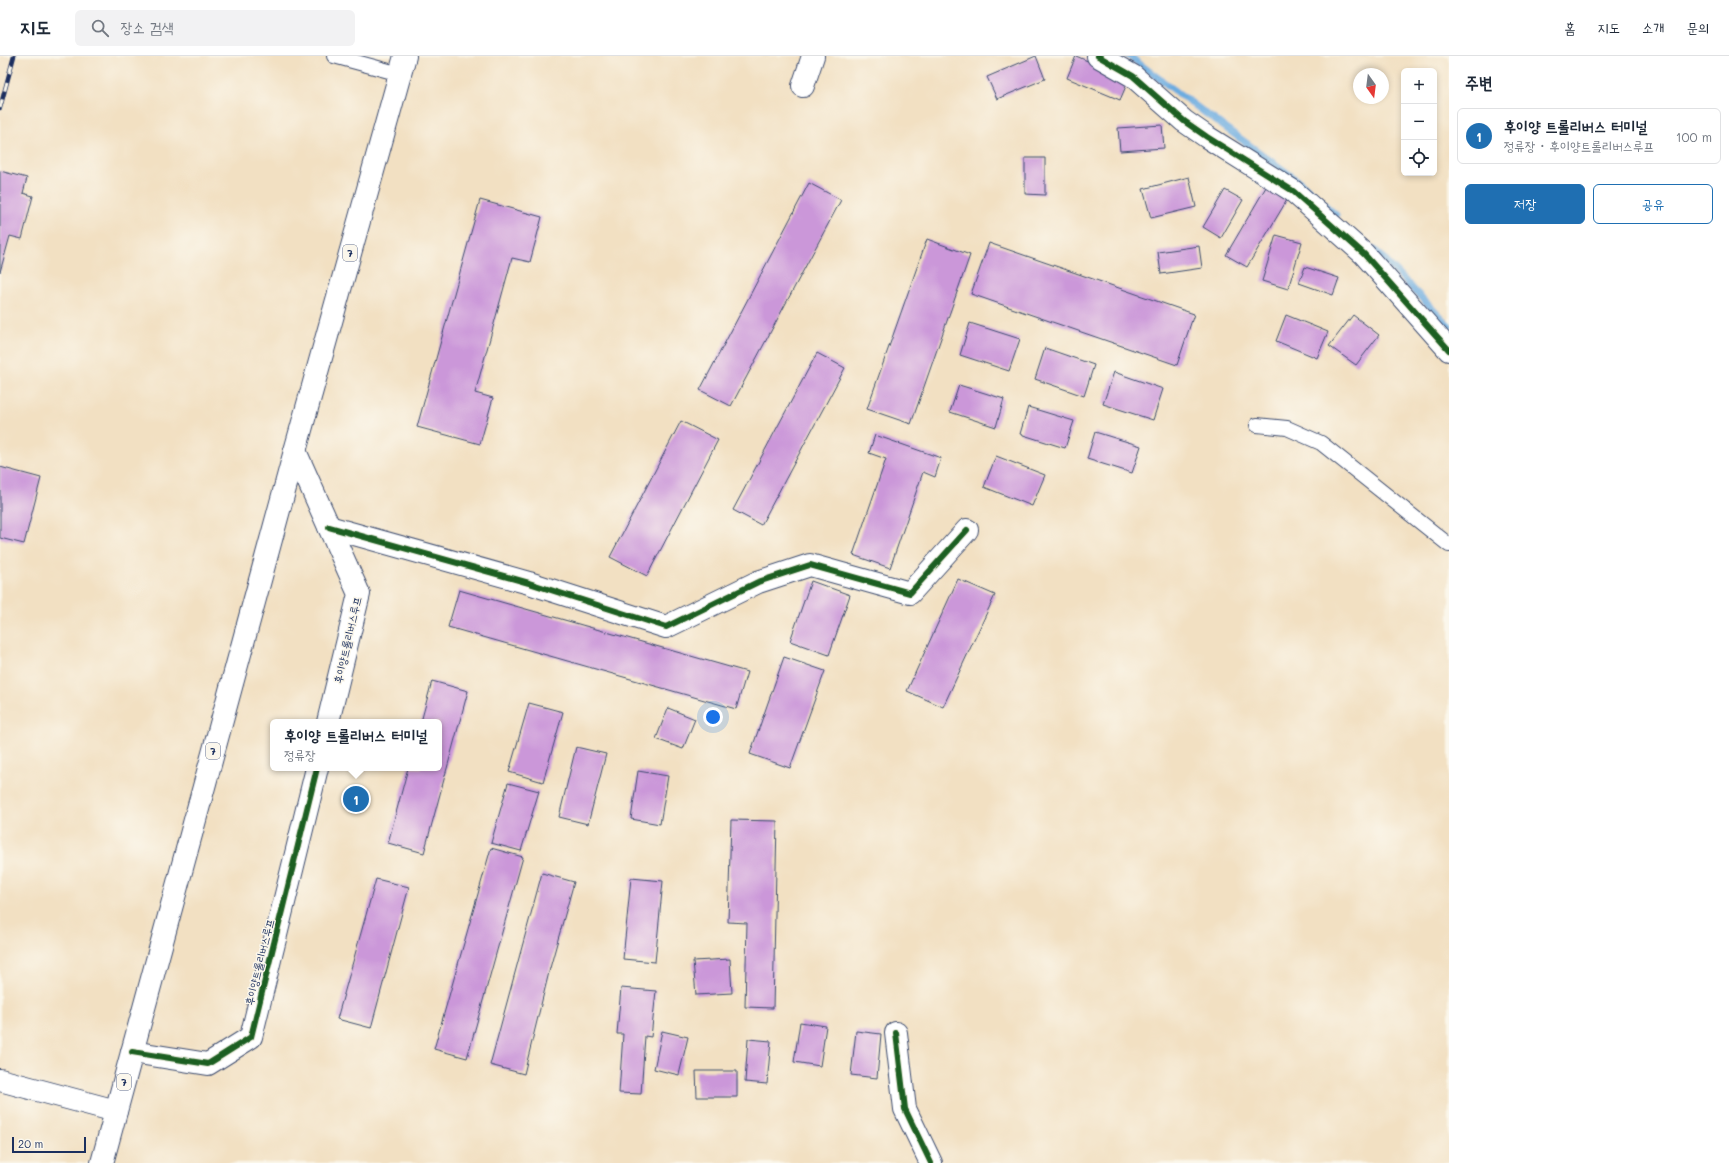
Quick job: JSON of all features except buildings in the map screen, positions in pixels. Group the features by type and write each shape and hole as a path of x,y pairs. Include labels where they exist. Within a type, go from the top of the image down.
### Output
{"main road":[{"path":"803,86 813,56"},
{"path":"1098,56 1133,76 1184,121 1201,133 1294,191 1364,254 1449,350"},
{"name":"7","path":"102,1163 295,451 402,65"},
{"name":"후이양트롤리버스루프","path":"295,451 359,594 329,719"},
{"path":"329,527 529,583 666,627 758,582 810,565 910,594 967,530"},
{"name":"후이양트롤리버스루프","path":"132,1052 208,1064 251,1037 316,771"},
{"path":"896,1033 905,1109 931,1163"},
{"path":"0,1080 116,1112"}],"lane":[{"path":"334,56 402,65"},
{"path":"1257,425 1287,428 1321,444 1449,545"}],"waterway":[{"path":"1129,56 1300,182 1336,215"},
{"path":"1375,250 1449,326"}],"railway":[{"path":"0,108 14,56"}],"cycle path":[{"path":"1098,56 1133,76 1184,121 1207,137 1293,191 1364,254 1449,350"},
{"path":"329,527 529,583 666,627 758,582 810,565 910,593 967,530"},
{"path":"132,1052 208,1064 251,1037 316,771"},
{"path":"896,1033 905,1109 931,1163"}],"place":[{"name":"후이양 트롤리버스 터미널","path":"356,799"}]}
